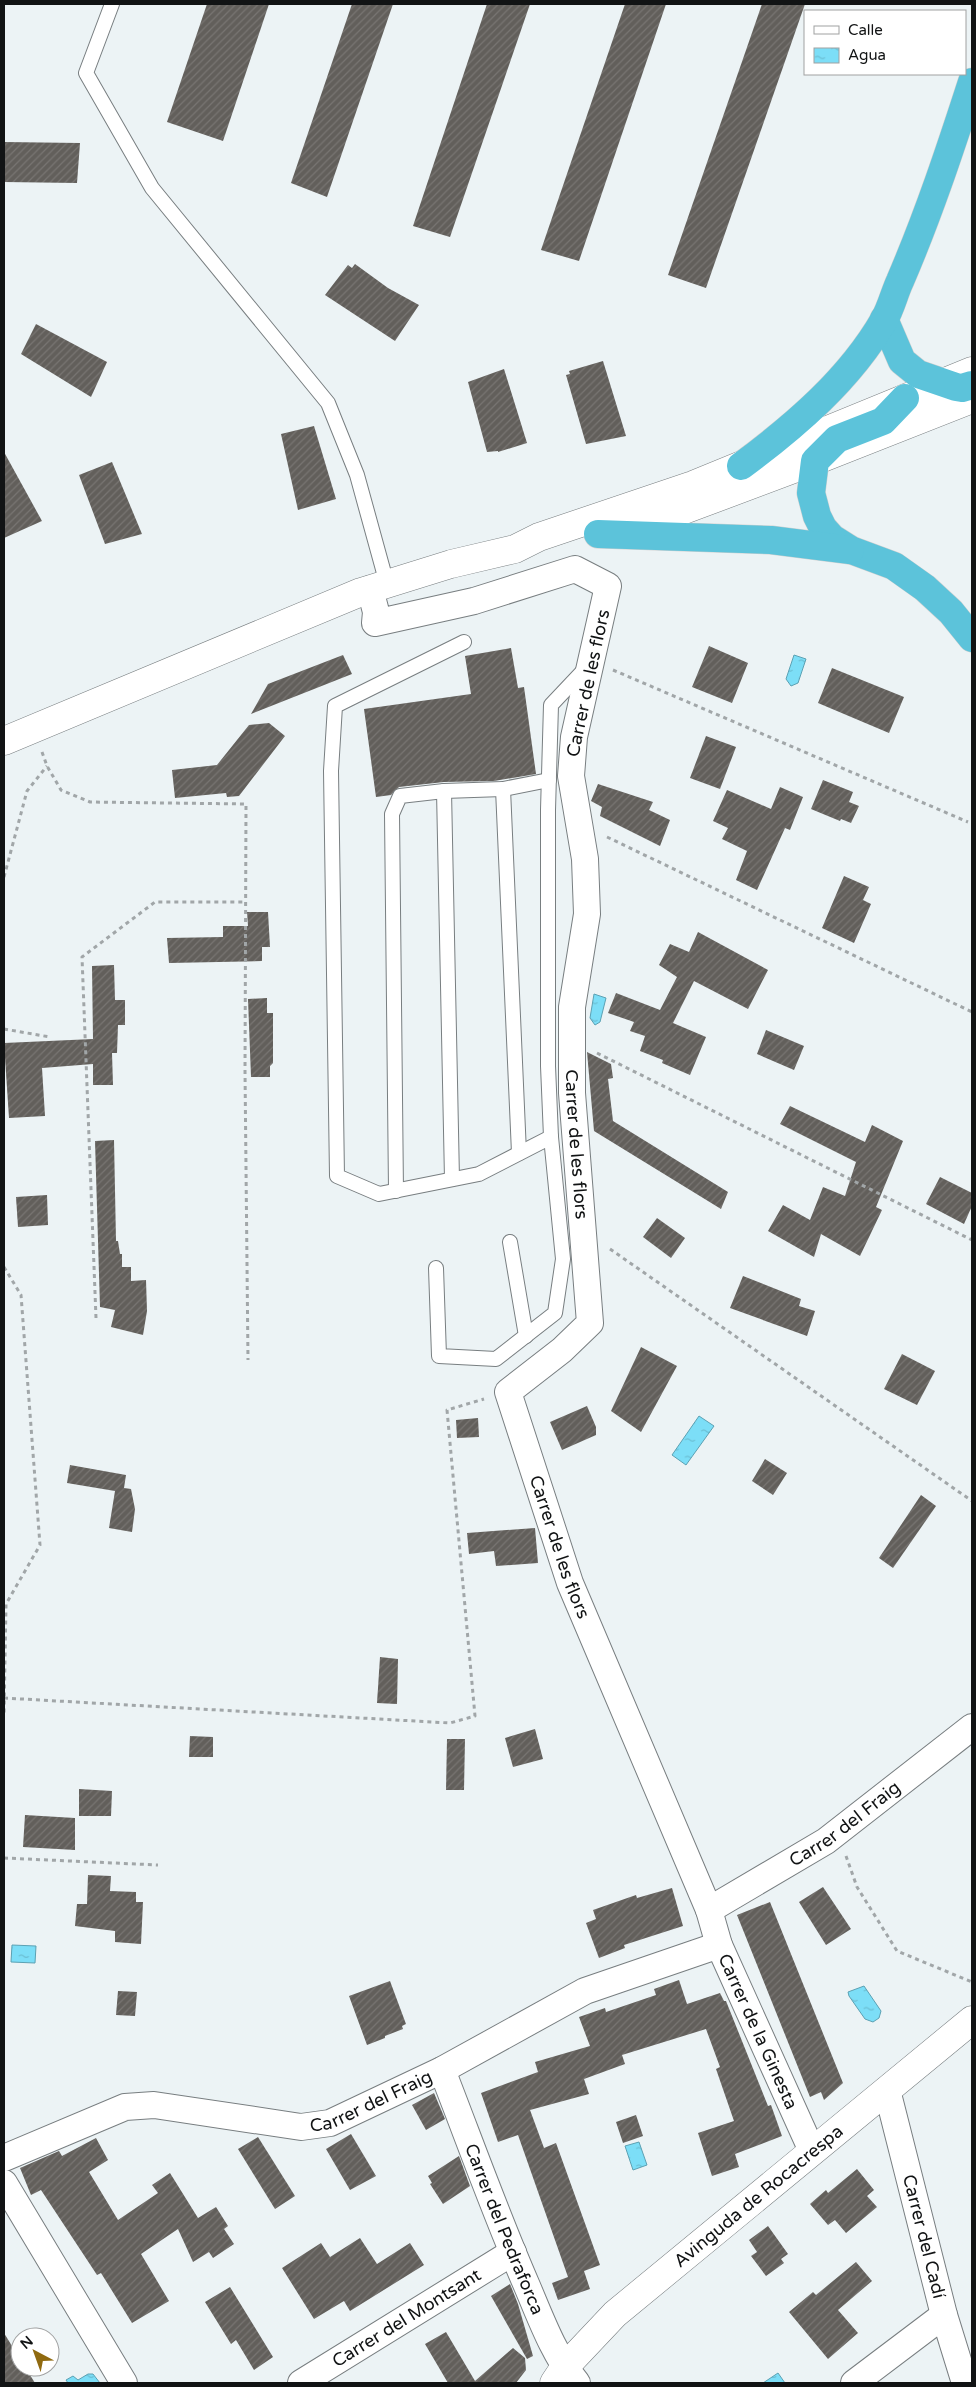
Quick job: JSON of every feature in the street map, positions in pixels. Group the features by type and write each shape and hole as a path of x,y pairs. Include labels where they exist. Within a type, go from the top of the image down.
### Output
{"highway":[{"path":"741,466 772,443 819,401 854,362 884,319 921,235 972,82"},
{"path":"884,319 902,361 918,374 962,388 972,385"},
{"path":"905,398 882,421 838,439 815,461 811,493 817,516 823,528 832,538 852,550 894,566 925,588 951,612 972,638"},
{"path":"598,534 762,540 852,550"}],"street":[{"path":"4,742 35,727 378,586 515,549 538,537 693,485 972,371"},
{"path":"515,549 527,552 660,519 815,461 972,399"},
{"name":"Carrer de les flors","path":"378,586 375,622 474,601 575,569 608,586 574,738 571,776 585,860 587,914 572,1007 572,1093 590,1323 562,1350 508,1392 570,1583 709,1910"},
{"name":"Carrer del Fraig","path":"709,1910 837,1832 972,1727"},
{"name":"Carrer de la Ginesta","path":"709,1910 719,1945 812,2151"},
{"name":"Carrer del Fraig","path":"4,2158 125,2107 154,2105 301,2127 330,2123 442,2070 585,1990 719,1945"},
{"name":"Avinguda de Rocacrespa","path":"565,2378 615,2314 972,2020"},
{"name":"Carrer del Pedraforca","path":"442,2070 512,2252 565,2378"},
{"name":"Carrer del Cadí","path":"887,2090 944,2315 965,2383"},
{"path":"4,2183 124,2383"},
{"name":"Carrer del Montsant","path":"301,2383 512,2252"},
{"path":"854,2383 944,2315"}],"lane":[{"path":"112,4 86,73 152,188 328,403 357,475 378,586"},
{"path":"464,642 335,706 331,771 337,1176 379,1194 396,1191 479,1174 550,1137"},
{"path":"436,1268 439,1356 496,1359 556,1313 563,1259 550,1137 548,1066 551,705 592,661"},
{"path":"396,1191 392,814 400,796 444,791 503,789 549,780"},
{"path":"503,789 519,1153"},
{"path":"444,791 452,1179"},
{"path":"510,1242 526,1336"}],"path":[{"path":"592,661 968,822"},
{"path":"35,727 47,766 61,790 90,802 246,804 244,1070 248,1360"},
{"path":"4,877 27,791 47,766"},
{"path":"579,824 972,1012"},
{"path":"96,1318 82,957 155,902 246,902"},
{"path":"4,1029 50,1037"},
{"path":"572,1040 972,1240"},
{"path":"583,1230 972,1501"},
{"path":"4,1267 21,1295 40,1544 6,1604 4,1716"},
{"path":"4,1698 450,1723 474,1716 447,1410 508,1392"},
{"path":"837,1832 857,1887 898,1951 972,1982"},
{"path":"4,1858 158,1865"}],"water":[{"path":"794,655 806,659 798,683 791,686 786,679"},
{"path":"594,994 606,998 600,1022 595,1025 590,1018"},
{"path":"699,1416 714,1426 686,1465 672,1455"},
{"path":"12,1945 36,1946 35,1963 11,1962"},
{"path":"864,1986 881,2011 879,2018 873,2022 865,2019 848,1992"},
{"path":"639,2142 647,2165 633,2170 625,2146"},
{"path":"778,2373 785,2383 763,2383"},
{"path":"88,2374 93,2374 100,2383 68,2383 66,2380 73,2376 78,2380"}],"building":[{"path":"207,4 269,4 223,141 167,122"},
{"path":"352,4 393,4 327,197 291,183"},
{"path":"487,4 530,4 450,237 413,226"},
{"path":"625,4 666,4 579,261 541,250"},
{"path":"762,4 805,4 706,288 668,275"},
{"path":"4,142 80,143 77,183 4,182"},
{"path":"355,264 388,288 419,305 395,341 325,295 348,265 352,268"},
{"path":"36,324 107,362 91,397 21,354"},
{"path":"603,361 626,436 586,444 566,375 570,374 569,371"},
{"path":"504,369 527,443 498,452 487,452 468,382"},
{"path":"314,426 336,499 298,510 281,434"},
{"path":"4,452 42,521 4,538"},
{"path":"112,462 142,534 105,544 79,475"},
{"path":"709,646 748,663 732,703 692,687"},
{"path":"511,648 518,688 524,687 536,774 494,781 444,782 399,787 391,795 376,797 364,709 471,694 465,656"},
{"path":"343,655 352,674 251,714 268,684"},
{"path":"832,668 904,697 889,733 818,703"},
{"path":"269,723 285,736 239,796 227,797 226,793 175,798 172,770 217,765 249,725"},
{"path":"706,736 736,747 720,789 690,778"},
{"path":"823,780 853,792 849,802 859,806 851,823 841,819 840,821 811,809"},
{"path":"598,784 653,802 649,810 670,820 660,846 600,816 602,807 591,801"},
{"path":"780,787 803,797 790,830 785,828 757,890 736,880 747,851 722,839 728,828 713,821 727,790 771,809"},
{"path":"844,876 869,887 863,900 871,904 854,943 822,928"},
{"path":"247,912 268,912 270,947 262,947 262,961 169,963 167,938 223,937 223,926 248,926"},
{"path":"698,932 768,970 748,1009 694,981 673,1023 706,1037 690,1075 662,1063 663,1060 640,1051 645,1036 630,1031 634,1022 608,1013 616,993 660,1010 677,977 659,965 670,944 689,952"},
{"path":"114,965 115,1000 125,1000 125,1025 118,1025 117,1053 112,1053 113,1085 93,1085 93,1064 42,1068 45,1116 9,1118 4,1043 93,1039 92,966"},
{"path":"267,998 267,1013 273,1013 273,1063 270,1066 270,1077 251,1077 248,999"},
{"path":"766,1030 804,1046 794,1070 757,1054"},
{"path":"587,1052 611,1064 613,1078 608,1079 613,1121 728,1192 721,1209 594,1131"},
{"path":"790,1106 865,1142 872,1125 903,1141 876,1207 882,1210 860,1256 821,1234 814,1257 768,1231 783,1205 810,1220 823,1187 845,1196 856,1162 780,1124"},
{"path":"114,1140 116,1241 118,1241 120,1254 122,1254 122,1267 131,1267 131,1281 146,1280 147,1311 143,1335 111,1327 115,1310 100,1307 95,1141"},
{"path":"940,1177 972,1193 972,1206 964,1224 926,1204"},
{"path":"47,1195 48,1225 18,1227 16,1197"},
{"path":"657,1218 685,1238 671,1258 643,1237"},
{"path":"743,1276 801,1299 799,1306 815,1311 807,1336 730,1308"},
{"path":"641,1347 677,1366 641,1432 611,1411"},
{"path":"902,1354 935,1371 917,1405 884,1389"},
{"path":"587,1406 596,1427 596,1435 562,1450 550,1422"},
{"path":"478,1418 479,1437 457,1438 456,1420"},
{"path":"765,1459 787,1473 773,1495 752,1481"},
{"path":"70,1465 126,1475 124,1488 131,1489 135,1509 132,1532 109,1528 115,1491 67,1483"},
{"path":"921,1495 936,1506 893,1568 879,1558"},
{"path":"535,1528 538,1563 496,1566 494,1551 469,1554 467,1533"},
{"path":"380,1657 398,1659 397,1704 377,1703"},
{"path":"535,1729 543,1759 513,1767 505,1738"},
{"path":"190,1736 213,1737 213,1757 189,1757"},
{"path":"447,1739 465,1739 464,1790 446,1790"},
{"path":"79,1789 112,1791 111,1816 79,1816"},
{"path":"25,1815 75,1818 75,1850 23,1847"},
{"path":"88,1875 111,1876 110,1891 136,1892 136,1902 143,1902 141,1944 115,1942 115,1931 75,1926 77,1904 87,1904"},
{"path":"823,1887 851,1929 826,1945 799,1902"},
{"path":"672,1888 683,1926 624,1945 625,1948 599,1958 586,1923 596,1919 593,1910 636,1895 637,1898"},
{"path":"770,1902 843,2083 824,2100 821,2092 810,2097 737,1915"},
{"path":"679,1980 687,2004 720,1993 724,2001 726,2001 768,2106 771,2105 782,2136 735,2154 739,2167 712,2176 698,2133 734,2121 716,2069 720,2067 706,2029 622,2055 625,2064 584,2079 589,2094 530,2110 544,2148 556,2143 600,2265 584,2271 590,2289 558,2300 552,2283 568,2277 518,2135 498,2142 481,2093 538,2072 535,2062 590,2046 579,2017 605,2008 606,2012 656,1995 654,1989"},
{"path":"390,1981 406,2024 402,2026 403,2029 367,2045 349,1996"},
{"path":"118,1991 137,1992 135,2016 116,2015"},
{"path":"434,2093 445,2119 426,2130 412,2105"},
{"path":"636,2115 643,2136 623,2143 616,2122"},
{"path":"351,2134 376,2176 350,2190 326,2149"},
{"path":"258,2137 295,2196 275,2209 238,2149"},
{"path":"96,2138 108,2160 89,2172 118,2220 158,2193 152,2185 170,2173 198,2218 216,2207 228,2226 224,2229 234,2244 213,2258 209,2252 193,2262 178,2229 141,2254 169,2301 132,2323 101,2273 97,2275 41,2190 31,2195 20,2168 59,2151 62,2156"},
{"path":"459,2156 470,2186 443,2204 430,2184 432,2183 428,2176"},
{"path":"857,2169 874,2190 867,2196 877,2207 846,2233 835,2220 828,2225 810,2204 826,2190 828,2193"},
{"path":"768,2226 788,2254 781,2259 784,2263 766,2276 751,2256 757,2252 749,2240"},
{"path":"360,2238 377,2264 410,2243 424,2265 350,2311 344,2301 314,2319 282,2268 321,2243 330,2257"},
{"path":"856,2262 872,2281 838,2310 858,2333 828,2359 789,2312 813,2292 816,2295"},
{"path":"510,2284 518,2304 533,2356 527,2359 491,2296"},
{"path":"230,2287 273,2357 254,2370 236,2340 231,2344 205,2302"},
{"path":"446,2332 475,2381 513,2348 525,2358 526,2370 516,2383 448,2383 425,2344"},
{"path":"4,2333 10,2343 10,2377 31,2377 35,2383 4,2383"}]}
